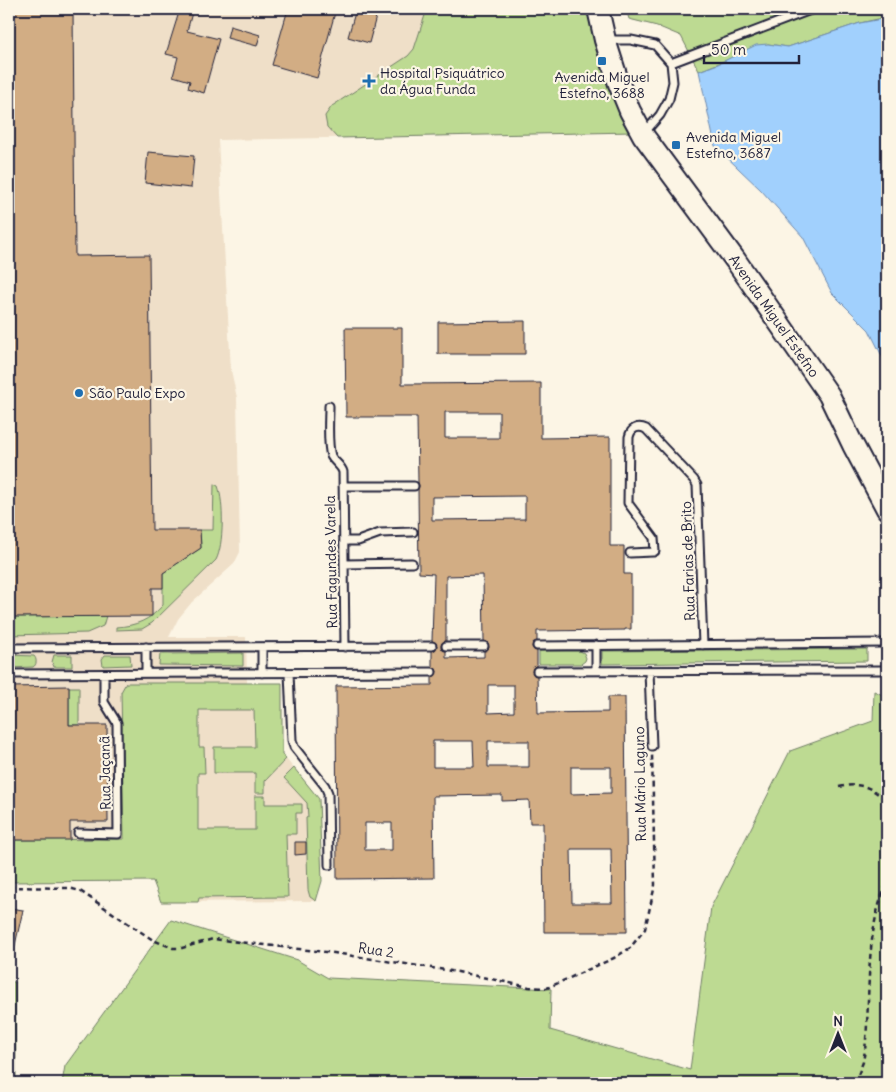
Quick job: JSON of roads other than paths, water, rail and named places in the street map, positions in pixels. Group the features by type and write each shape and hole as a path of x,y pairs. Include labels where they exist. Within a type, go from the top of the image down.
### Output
{"main road":[{"name":"Avenida Miguel Estefno","path":"598,9 605,40 619,84 630,111 643,135 736,261 829,395 853,446 887,509"}],"lane":[{"path":"671,63 813,9"},
{"path":"605,40 630,40 655,45 671,63 673,82 669,99 643,135"},
{"name":"Rua Fagundes Varela","path":"329,406 330,452 333,460 342,469 343,477 345,647"},
{"name":"Rua Farias de Brito","path":"630,553 655,551 654,538 628,503 629,437 633,429 638,427 646,430 697,485 703,645"},
{"path":"343,486 414,486"},
{"path":"344,541 358,541 380,532 413,532"},
{"path":"344,564 412,563"},
{"path":"537,646 886,642"},
{"path":"596,645 596,671"},
{"path":"9,648 432,646"},
{"path":"446,646 484,646"},
{"path":"146,647 146,673"},
{"path":"262,647 262,672"},
{"path":"537,671 887,670"},
{"name":"Rua Mário Laguno","path":"649,671 652,746"},
{"path":"289,672 292,740 294,747 325,786 328,793 329,864"},
{"path":"9,674 432,672"},
{"name":"Rua Jaçanã","path":"78,833 118,834 117,723 104,702 104,674"}],"water":[{"path":"887,18 887,366 869,330 832,293 803,237 761,190 715,146 699,71 718,64 756,45 768,44 788,47 860,23"}],"place":[{"name":"Avenida Miguel Estefno, 3688","path":"602,61"},
{"name":"Hospital Psiquátrico da Água Funda","path":"369,81"},
{"name":"Avenida Miguel Estefno, 3687","path":"676,145"},
{"name":"São Paulo Expo","path":"79,393"}]}
